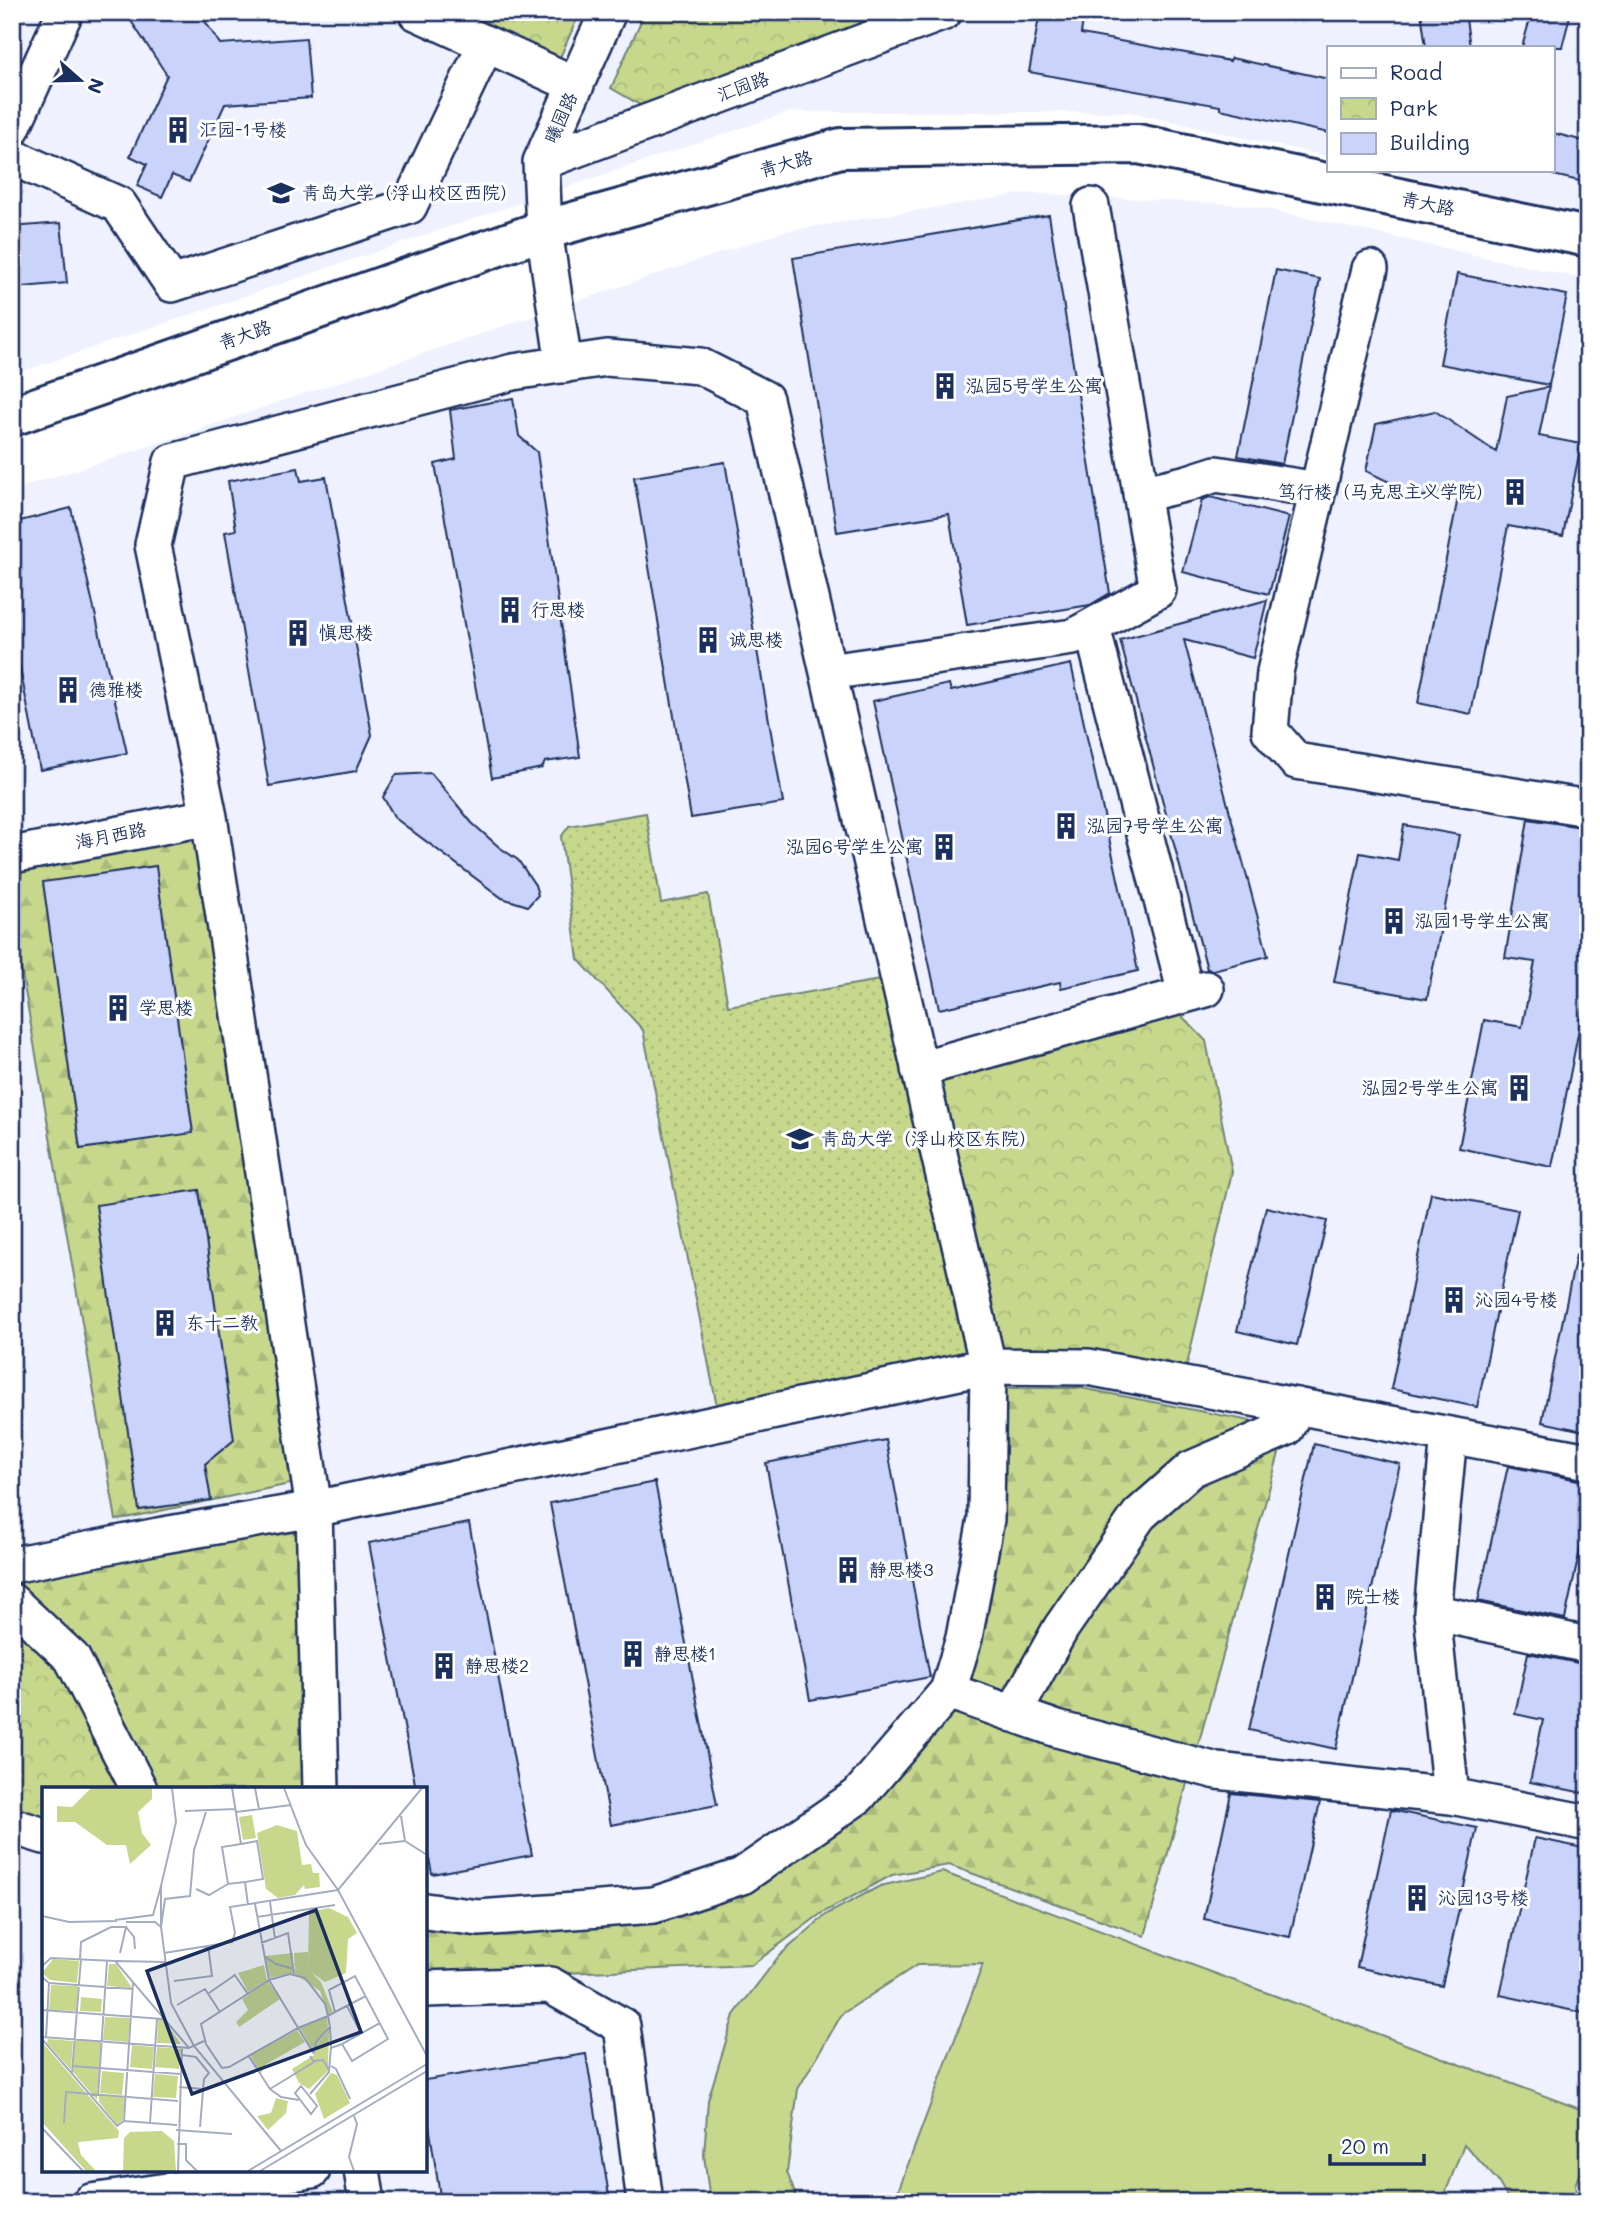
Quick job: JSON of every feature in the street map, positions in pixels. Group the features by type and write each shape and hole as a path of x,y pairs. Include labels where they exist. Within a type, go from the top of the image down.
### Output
{"street":[{"path":"12,128 65,12"},
{"path":"416,12 576,85"},
{"name":"曦园路","path":"564,365 544,230 541,162 608,12"},
{"name":"汇园路","path":"541,162 944,12"},
{"path":"12,157 120,205 172,284 409,206 486,44"},
{"name":"青大路","path":"12,416 544,230 841,148 1138,144 1588,237"},
{"path":"828,672 1073,637 1157,590 1091,206"},
{"path":"1370,269 1275,672 1270,731 1296,761 1588,808"},
{"path":"321,1787 314,1509 209,817 153,545 172,462 513,372 607,358 700,366 765,399 988,1366 986,1519 964,1638 948,1691 858,1797 741,1876 654,1905 479,1917 427,1911"},
{"path":"1141,494 1216,474 1318,490"},
{"path":"919,1069 1196,992 1092,627"},
{"name":"海月西路","path":"12,855 209,817"},
{"path":"12,1565 314,1509 988,1366 1088,1367 1588,1461"},
{"path":"1013,1714 1061,1628 1139,1515 1191,1469 1286,1428 1297,1406"},
{"path":"1449,1434 1432,1612 1451,1796"},
{"path":"12,1602 72,1658 138,1787"},
{"path":"1432,1612 1588,1645"},
{"path":"948,1691 1057,1730 1217,1772 1451,1796 1588,1823"},
{"path":"12,1827 42,1835"},
{"path":"427,1989 550,1985 622,2026 645,2202"},
{"path":"91,2202 298,2172"},
{"path":"362,2172 367,2202"}],"shaded area":[{"name":"青岛大学（浮山校区西院）","path":"12,12 1588,12 1588,216 1393,172 1554,172 1554,46 1327,46 1327,157 1130,112 789,112 12,375"},
{"name":"青岛大学（浮山校区东院）","path":"1027,193 1249,205 1588,280 1588,2202 12,2202 12,490 785,231"}],"green space":[{"path":"453,12 580,12 559,60"},
{"path":"645,12 906,12 647,109 611,88"},
{"path":"646,813 661,903 708,894 728,1006 886,979 976,1359 719,1417 643,1030 578,959 561,837 569,826"},
{"path":"197,831 295,1483 116,1520 20,962 12,958 12,871"},
{"path":"1174,1008 1206,1041 1232,1172 1185,1373 998,1356 933,1077"},
{"path":"1001,1388 1081,1388 1286,1428 1195,1756 963,1682"},
{"path":"304,1526 310,1787 153,1787 12,1586 12,1581"},
{"path":"12,1616 62,1664 123,1787 42,1787 42,1820 12,1811"},
{"path":"951,1702 1190,1773 1145,1936 949,1865 892,1875 822,1913 752,1965 427,1979 427,1922 747,1885"},
{"path":"942,1872 1588,2112 1588,2152 1575,2185 1577,2202 1510,2202 1497,2180 1464,2144 1442,2202 894,2202 983,1964 917,1965 842,2014 798,2089 787,2172 798,2202 710,2202 704,2155 708,2100 734,2015 779,1956 827,1914 880,1886"}],"building":[{"name":"汇园-1号楼","path":"125,12 199,12 220,44 306,38 311,98 225,104 189,182 172,175 162,197 137,186 147,164 130,156 167,75"},
{"path":"1040,12 1084,12 1081,34 1230,61 1231,58 1327,79 1327,133 1220,109 1220,106 1029,72"},
{"path":"1421,12 1465,12 1470,46 1426,46"},
{"path":"1532,12 1571,12 1562,47 1522,46"},
{"path":"1554,133 1588,142 1588,183 1553,175"},
{"name":"泓园5号学生公寓","path":"1049,215 1110,593 1090,605 967,625 949,514 837,532 793,258"},
{"path":"61,223 67,283 12,288 12,227"},
{"path":"1276,270 1320,279 1282,464 1238,456"},
{"path":"1457,274 1567,295 1549,385 1440,364"},
{"name":"笃行楼（马克思主义学院）","path":"1549,387 1539,436 1581,444 1563,536 1508,526 1471,714 1418,703 1460,487 1421,497 1366,471 1376,424 1435,411 1496,452 1507,396"},
{"name":"行思楼","path":"513,398 519,436 537,452 580,757 545,762 542,768 492,778 435,464 456,459 450,410"},
{"name":"诚思楼","path":"725,462 783,803 691,818 634,477"},
{"name":"慎思楼","path":"298,468 301,481 326,477 372,735 356,771 269,786 225,532 236,530 228,481"},
{"path":"1210,497 1289,517 1269,594 1183,572 1202,500"},
{"name":"德雅楼","path":"71,508 127,753 40,770 12,628 12,523"},
{"path":"1267,600 1253,658 1184,640 1268,956 1213,970 1207,969 1120,640"},
{"path":"1071,664 1138,971 1061,988 1060,982 939,1009 873,701 949,684 951,691"},
{"path":"431,773 472,823 518,860 535,885 538,895 528,906 502,898 395,818 383,797 396,775"},
{"path":"1528,819 1588,828 1588,983 1552,1167 1459,1148 1484,1020 1522,1027 1535,962 1505,958"},
{"name":"泓园1号学生公寓","path":"1404,825 1459,835 1427,999 1334,982 1360,853 1398,860"},
{"name":"学思楼","path":"156,866 193,1133 80,1149 43,882"},
{"name":"东十二教","path":"199,1190 234,1440 205,1464 211,1500 139,1510 96,1205"},
{"name":"沁园4号楼","path":"1431,1193 1518,1210 1477,1407 1391,1389"},
{"path":"1266,1207 1327,1221 1297,1345 1237,1331"},
{"path":"1576,1255 1588,1257 1588,1432 1542,1422"},
{"name":"静思楼3","path":"886,1440 930,1677 810,1700 766,1463"},
{"name":"院士楼","path":"1314,1444 1400,1464 1336,1749 1249,1730"},
{"path":"1508,1466 1588,1482 1588,1513 1565,1619 1478,1601"},
{"name":"静思楼1","path":"655,1482 717,1805 611,1825 550,1503"},
{"name":"静思楼2","path":"469,1523 532,1855 432,1874 427,1848 427,1787 416,1787 369,1543"},
{"path":"1528,1653 1588,1665 1588,1794 1530,1782 1543,1720 1515,1714"},
{"path":"1231,1793 1320,1802 1290,1937 1204,1919"},
{"name":"沁园13号楼","path":"1391,1810 1477,1828 1442,1986 1357,1967"},
{"path":"1535,1838 1588,1849 1588,2014 1500,1995"},
{"path":"586,2054 610,2202 441,2202 427,2113 427,2080"}],"place":[{"name":"汇园-1号楼","path":"178,130"},
{"name":"青岛大学（浮山校区西院）","path":"281,193"},
{"name":"泓园5号学生公寓","path":"945,386"},
{"name":"笃行楼（马克思主义学院）","path":"1515,492"},
{"name":"行思楼","path":"510,610"},
{"name":"慎思楼","path":"298,633"},
{"name":"诚思楼","path":"708,640"},
{"name":"德雅楼","path":"68,690"},
{"name":"泓园7号学生公寓","path":"1066,826"},
{"name":"泓园6号学生公寓","path":"944,847"},
{"name":"泓园1号学生公寓","path":"1394,921"},
{"name":"学思楼","path":"118,1008"},
{"name":"泓园2号学生公寓","path":"1519,1088"},
{"name":"青岛大学（浮山校区东院）","path":"800,1139"},
{"name":"沁园4号楼","path":"1454,1300"},
{"name":"东十二教","path":"165,1323"},
{"name":"静思楼3","path":"848,1570"},
{"name":"院士楼","path":"1325,1597"},
{"name":"静思楼1","path":"633,1654"},
{"name":"静思楼2","path":"444,1666"},
{"name":"沁园13号楼","path":"1417,1898"}]}
